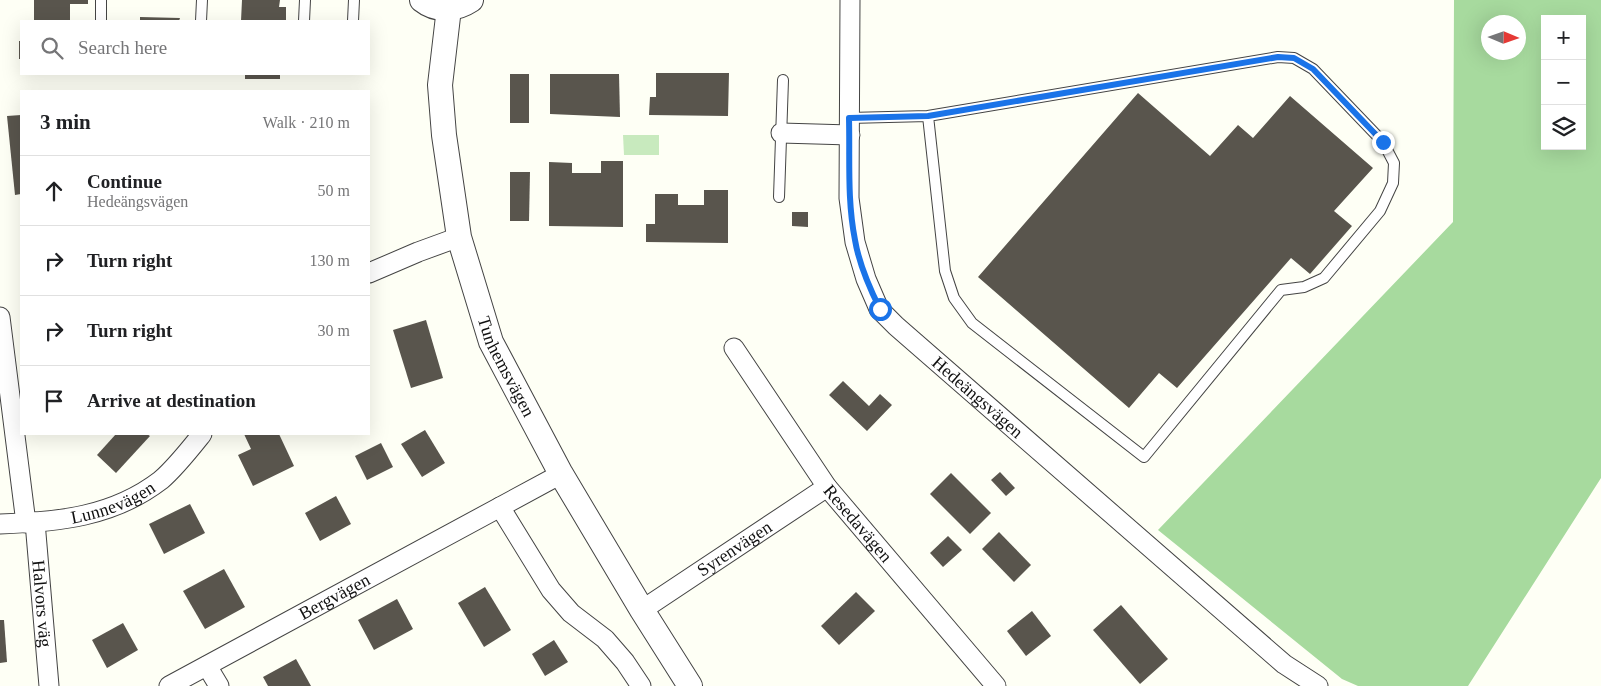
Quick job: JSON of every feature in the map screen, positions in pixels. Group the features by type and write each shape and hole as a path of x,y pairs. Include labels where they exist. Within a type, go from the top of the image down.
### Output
{"street":[{"path":"422,0 436,7 460,4"},
{"name":"Hedeängsvägen","path":"850,0 849,198 855,242 866,279 880,309 896,326 1284,664 1318,686"},
{"name":"Tunhemsvägen","path":"460,4 440,84 444,135 459,237 491,342 561,474 690,686"},
{"path":"781,133 849,126"},
{"path":"370,274 418,252 459,237"},
{"name":"Halvors väg","path":"0,316 30,522 50,686"},
{"name":"Resedavägen","path":"734,348 827,487 996,686"},
{"name":"Lunnevägen","path":"0,524 78,517 107,510 135,496 162,479 201,435"},
{"name":"Bergvägen","path":"169,686 561,474"},
{"name":"Syrenvägen","path":"642,610 827,487"},
{"path":"500,507 551,590 571,613 605,639 625,662 641,686"},
{"path":"207,666 219,686"}],"lane":[{"path":"101,0 101,20"},
{"path":"201,20 202,0"},
{"path":"304,20 305,0"},
{"path":"353,20 354,0"},
{"path":"849,126 928,116 1278,57 1294,58 1313,69 1383,142 1394,163 1393,183 1380,211 1324,278 1304,286 1281,290 1144,457 972,324 954,298 945,271 928,116"},
{"path":"779,197 783,80"}],"green space":[{"path":"1454,0 1601,0 1601,478 1468,686 1358,686 1342,679 1158,530 1453,222"},
{"path":"623,135 659,135 659,155 624,155"}],"building":[{"path":"34,0 88,0 88,4 70,4 70,20 34,20"},
{"path":"242,0 280,0 279,7 286,7 286,20 241,20"},
{"path":"140,17 180,18 179,20 140,20"},
{"path":"19,41 20,41 20,59"},
{"path":"656,73 729,73 728,116 649,115 650,97 656,97"},
{"path":"510,74 529,74 529,123 510,123"},
{"path":"550,74 619,74 620,117 550,114"},
{"path":"245,75 280,75 280,79 245,79"},
{"path":"1138,93 1210,156 1238,125 1253,138 1290,96 1373,168 1334,211 1352,226 1310,274 1291,258 1177,388 1159,373 1129,408 978,277"},
{"path":"20,115 20,194 15,195 7,116"},
{"path":"601,161 623,161 623,227 549,226 549,162 572,163 572,173 601,173"},
{"path":"510,172 530,172 529,221 510,221"},
{"path":"704,190 728,190 728,243 646,242 646,224 655,224 655,194 678,194 678,205 704,205"},
{"path":"792,212 808,212 808,227 792,226"},
{"path":"426,320 443,378 411,388 393,330"},
{"path":"843,381 869,406 880,394 892,405 867,431 829,395"},
{"path":"425,430 445,463 422,477 401,444"},
{"path":"115,435 150,436 116,473 97,455"},
{"path":"244,435 279,435 294,466 253,486 238,455 251,449"},
{"path":"381,443 393,467 367,480 355,456"},
{"path":"1000,472 1015,488 1006,496 991,480"},
{"path":"951,473 991,513 970,534 930,494"},
{"path":"336,496 351,524 320,541 305,513"},
{"path":"190,504 205,533 164,554 149,524"},
{"path":"999,532 1031,565 1014,582 982,549"},
{"path":"948,536 962,550 943,567 930,553"},
{"path":"224,569 245,607 205,629 183,591"},
{"path":"485,587 511,630 484,647 458,603"},
{"path":"856,592 875,611 839,645 821,626"},
{"path":"397,599 413,629 374,650 358,620"},
{"path":"1121,605 1168,659 1140,684 1093,630"},
{"path":"1032,611 1051,636 1026,656 1007,631"},
{"path":"0,620 4,620 7,662 0,663"},
{"path":"123,623 138,650 107,668 92,640"},
{"path":"554,640 568,662 545,676 532,654"},
{"path":"296,659 311,686 268,686 263,677"}],"route":[{"path":"880,309 866,279 855,242 849,198 849,118 928,116 1278,57 1294,58 1313,69 1383,142"}]}
